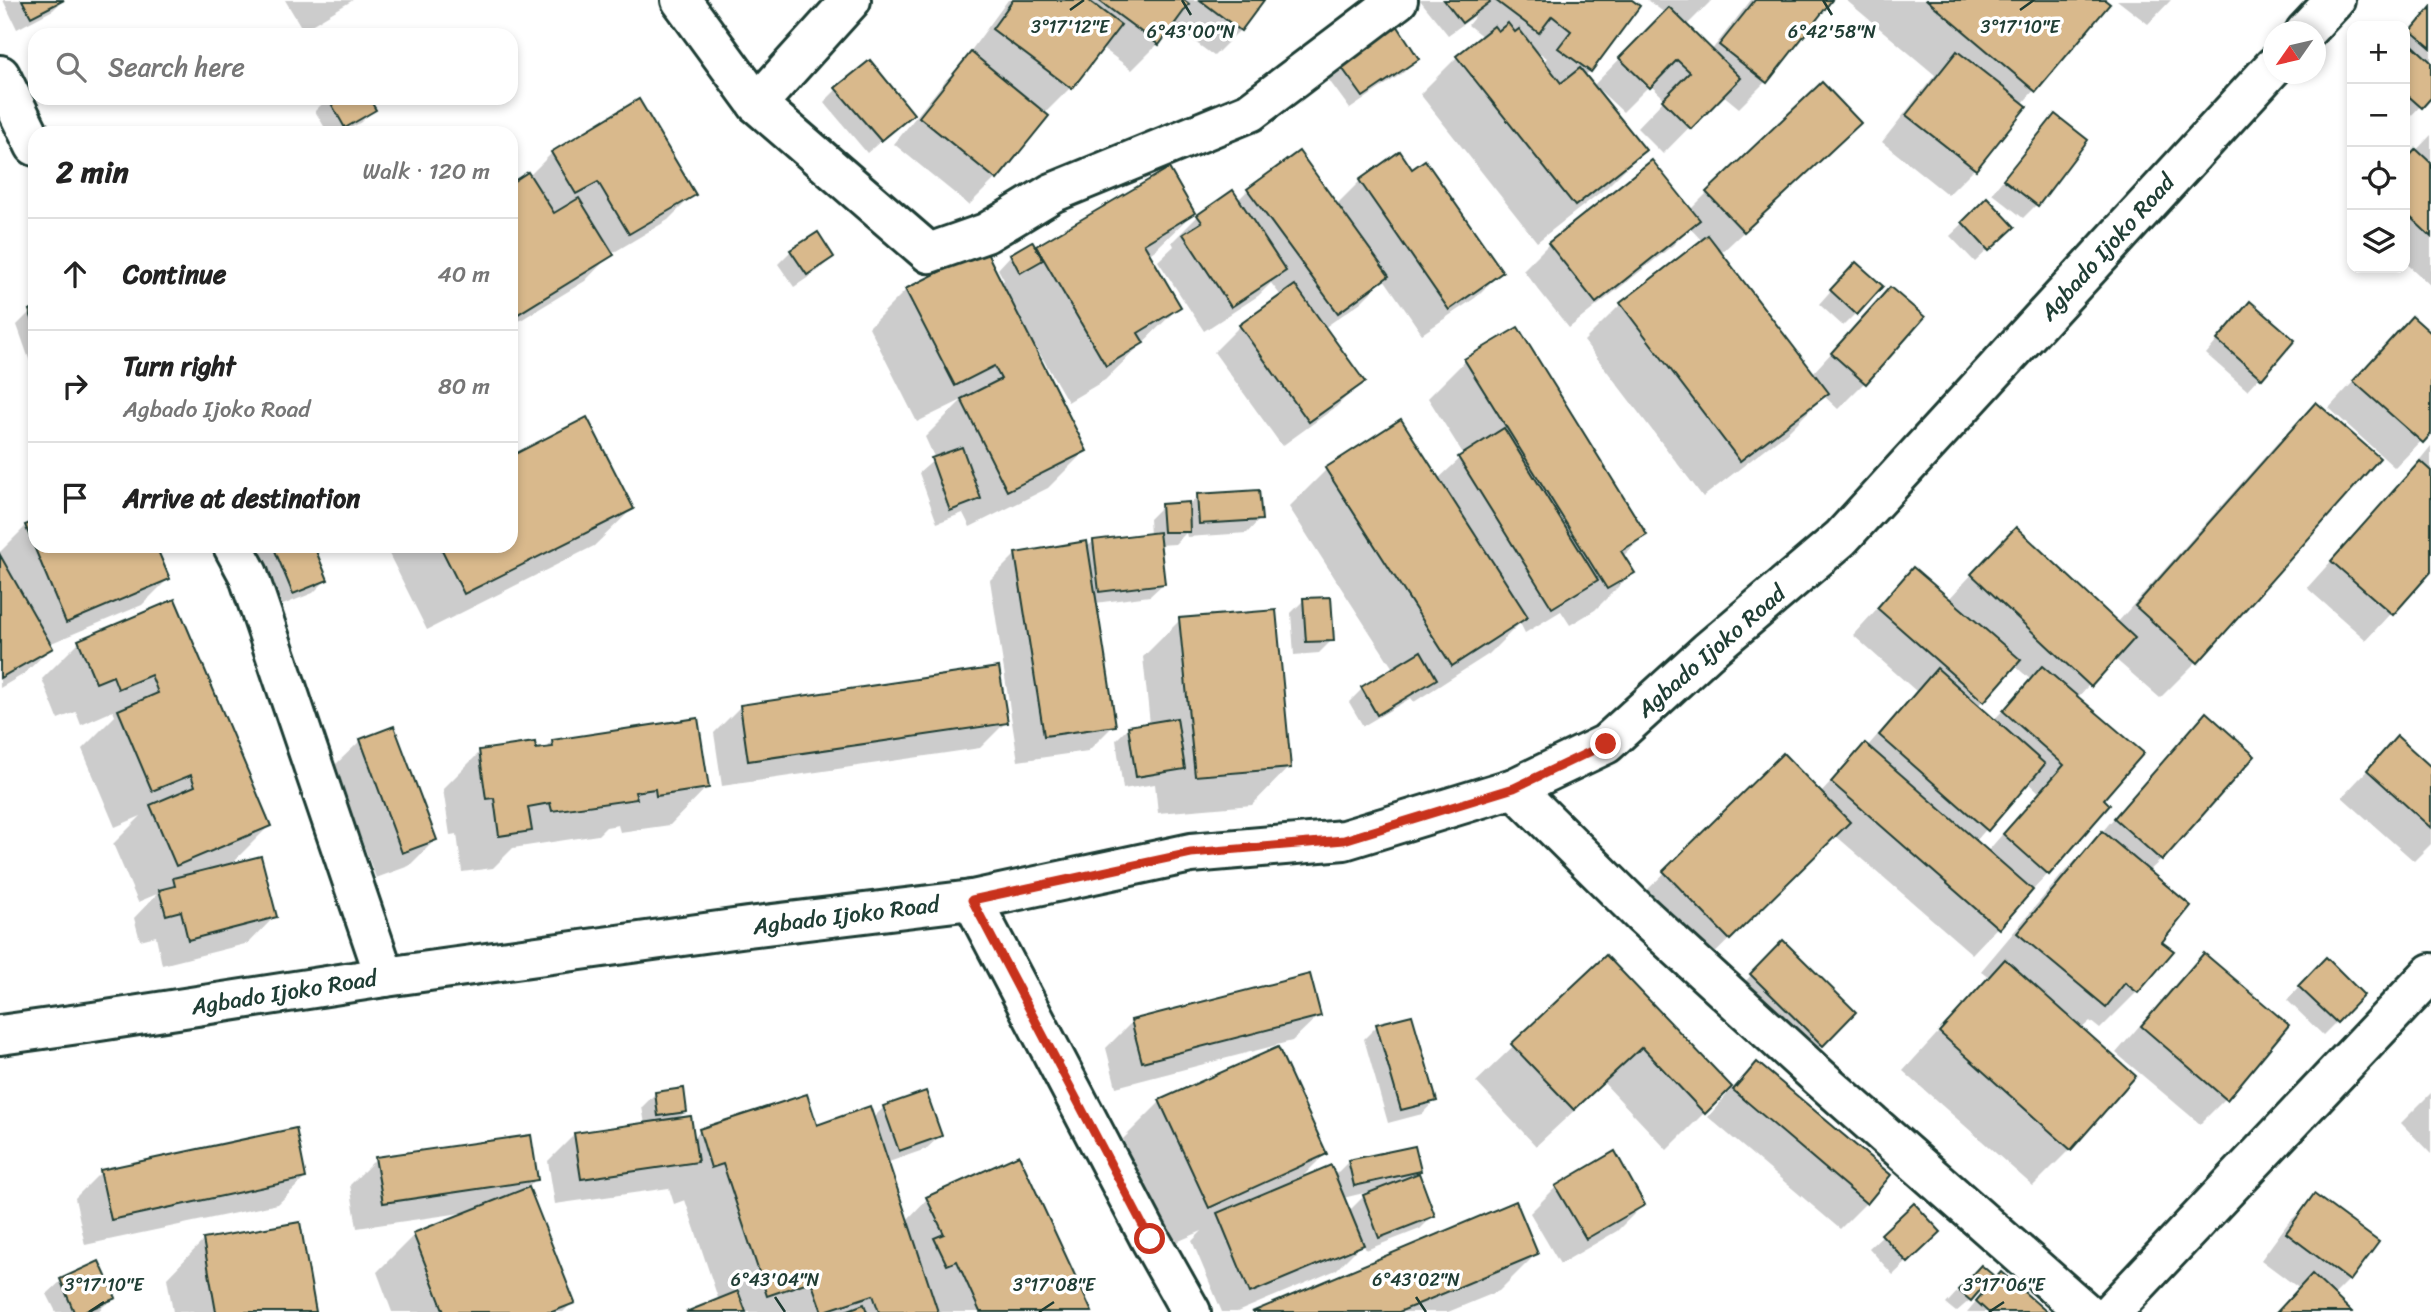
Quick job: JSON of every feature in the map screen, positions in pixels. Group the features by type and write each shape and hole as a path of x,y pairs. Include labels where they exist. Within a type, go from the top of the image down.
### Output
{"street":[{"path":"681,0 757,104 929,253 986,233 1052,193 1250,112 1398,0"},
{"path":"757,104 851,0"},
{"path":"2315,21 2334,0"},
{"path":"0,75 28,132"},
{"name":"Agbado Ijoko Road","path":"0,1035 93,1023 385,976 735,928 972,900 1191,853 1344,840 1514,788 1606,744 1841,538 2263,77"},
{"path":"237,553 248,574 385,976"},
{"path":"1514,788 1641,914 1820,1078 2085,1312"},
{"path":"972,900 1191,1312"},
{"path":"2111,1312 2431,973"}],"building":[{"path":"22,0 64,0 31,17"},
{"path":"1013,0 1088,0 1121,25 1072,89 992,29"},
{"path":"1098,0 1184,0 1189,4 1159,45"},
{"path":"1200,0 1264,0 1241,31"},
{"path":"1444,0 1489,0 1490,2 1462,23"},
{"path":"1495,0 1632,0 1640,6 1591,72 1558,48 1571,31 1552,16 1539,33"},
{"path":"1755,0 1832,0 1767,83 1719,45"},
{"path":"1927,0 2105,0 2110,4 2036,92"},
{"path":"1669,7 1741,78 1691,129 1662,100 1690,72 1677,60 1650,88 1619,58"},
{"path":"2431,7 2431,48 2411,31"},
{"path":"1508,23 1515,32 1519,29 1561,83 1580,68 1646,150 1575,206 1456,56 1494,26 1498,31"},
{"path":"1397,25 1419,59 1363,97 1340,65"},
{"path":"2410,43 2431,62 2431,98 2422,108 2410,97"},
{"path":"1957,51 2027,106 1976,170 1906,115"},
{"path":"971,52 1049,116 997,180 919,117"},
{"path":"870,60 914,114 881,141 835,88"},
{"path":"1822,82 1861,123 1744,232 1706,192"},
{"path":"639,99 696,195 629,234 598,182 576,194 551,152"},
{"path":"332,105 373,105 376,110 344,126"},
{"path":"2055,114 2088,140 2038,206 2003,179"},
{"path":"2416,149 2431,163 2431,237 2410,217 2410,156"},
{"path":"1299,151 1389,276 1338,313 1247,189"},
{"path":"1400,151 1412,169 1425,160 1503,272 1449,310 1359,180"},
{"path":"1652,160 1700,220 1596,303 1548,243"},
{"path":"1169,168 1195,213 1144,244 1181,307 1138,333 1144,343 1106,366 1036,246"},
{"path":"528,172 554,213 579,198 614,255 518,314 518,178"},
{"path":"1233,190 1286,271 1231,307 1183,234 1202,222 1197,215"},
{"path":"1987,197 2015,227 1989,251 1962,222"},
{"path":"818,232 834,257 807,275 790,250"},
{"path":"1708,235 1829,393 1740,461 1620,303"},
{"path":"1032,241 1043,260 1020,273 1010,254"},
{"path":"985,249 1087,451 1007,491 961,399 1001,379 994,366 955,386 905,289"},
{"path":"1856,262 1883,286 1857,315 1830,290"},
{"path":"1295,285 1365,382 1309,422 1239,325"},
{"path":"1890,287 1925,317 1866,384 1831,353"},
{"path":"2250,301 2295,340 2262,379 2217,340"},
{"path":"2412,316 2431,333 2431,434 2423,443 2353,381"},
{"path":"1518,327 1647,535 1621,551 1635,573 1607,589 1464,359"},
{"path":"2316,402 2380,458 2198,663 2135,606"},
{"path":"587,417 634,509 464,594 444,553 518,553 518,452"},
{"path":"1401,419 1528,617 1452,666 1325,468"},
{"path":"1504,428 1598,580 1552,608 1458,457"},
{"path":"962,447 981,499 950,511 931,458"},
{"path":"2420,461 2431,471 2431,572 2393,615 2331,561"},
{"path":"1259,490 1262,520 1199,524 1197,494"},
{"path":"1189,502 1190,532 1163,532 1161,504"},
{"path":"2016,527 2135,638 2091,687 1971,574"},
{"path":"1159,532 1165,584 1099,592 1093,540"},
{"path":"1087,541 1116,726 1044,736 1015,553"},
{"path":"37,553 159,553 170,579 66,623"},
{"path":"276,553 317,553 328,580 293,594"},
{"path":"0,555 53,648 0,678"},
{"path":"1913,567 2021,660 1984,702 1877,608"},
{"path":"1331,597 1334,641 1306,642 1303,598"},
{"path":"175,599 271,826 176,866 150,805 195,786 191,775 152,791 118,710 158,693 151,675 118,689 113,676 96,683 78,640"},
{"path":"1276,610 1291,768 1195,776 1179,618"},
{"path":"1421,651 1437,679 1377,715 1361,687"},
{"path":"2042,666 2144,753 2104,799 2110,805 2049,875 2003,834 2064,765 2003,711"},
{"path":"999,667 1008,723 748,761 740,705"},
{"path":"1937,668 2045,764 1988,831 1879,735"},
{"path":"2206,712 2255,756 2162,861 2114,818"},
{"path":"698,718 709,788 656,796 655,789 635,792 637,799 552,811 550,803 528,807 532,831 499,836 494,798 486,799 479,750 535,742 536,749 553,747 552,740"},
{"path":"1177,718 1185,769 1136,777 1128,726"},
{"path":"394,726 437,840 402,853 360,739"},
{"path":"2397,736 2431,767 2431,828 2367,770"},
{"path":"1865,743 2033,890 1999,929 1831,782"},
{"path":"1783,753 1850,822 1730,940 1663,871"},
{"path":"2102,831 2191,906 2162,942 2174,951 2138,993 2125,983 2106,1007 2017,933"},
{"path":"261,856 277,917 188,940 181,911 166,915 159,890 175,886 173,878"},
{"path":"1783,940 1856,1012 1823,1046 1750,974"},
{"path":"2204,953 2289,1025 2227,1100 2141,1026"},
{"path":"1606,955 1732,1087 1705,1114 1642,1047 1574,1110 1511,1044"},
{"path":"2326,957 2364,995 2337,1023 2298,986"},
{"path":"2005,959 2136,1076 2071,1150 1939,1032"},
{"path":"1310,974 1321,1016 1142,1062 1131,1020"},
{"path":"1412,1015 1437,1101 1401,1110 1376,1024"},
{"path":"1278,1047 1327,1154 1209,1208 1159,1100"},
{"path":"1757,1062 1891,1175 1867,1204 1733,1090"},
{"path":"684,1088 687,1112 658,1116 655,1092"},
{"path":"926,1091 942,1136 899,1151 883,1106"},
{"path":"807,1094 817,1125 870,1106 938,1312 879,1312 873,1295 822,1312 811,1281 767,1296 723,1164 711,1168 699,1129"},
{"path":"691,1116 698,1162 581,1179 574,1133"},
{"path":"296,1128 306,1178 111,1220 100,1170"},
{"path":"531,1135 538,1180 383,1203 375,1157"},
{"path":"1415,1146 1421,1171 1354,1186 1348,1160"},
{"path":"1615,1151 1645,1205 1586,1239 1555,1186"},
{"path":"1019,1155 1092,1312 980,1312 957,1261 947,1265 934,1238 944,1234 926,1197"},
{"path":"1331,1165 1364,1245 1250,1293 1217,1213"},
{"path":"1419,1173 1435,1216 1379,1238 1363,1195"},
{"path":"529,1187 575,1303 552,1312 444,1312 413,1233"},
{"path":"2314,1194 2379,1242 2350,1281 2286,1233"},
{"path":"1516,1201 1538,1254 1399,1312 1252,1312"},
{"path":"1914,1203 1941,1232 1908,1263 1881,1234"},
{"path":"300,1222 316,1312 216,1312 203,1239"},
{"path":"99,1261 116,1298 84,1312 74,1312 60,1279"},
{"path":"1981,1265 1993,1275 1971,1301 1958,1290"},
{"path":"2001,1272 2047,1312 1988,1312 1976,1301"},
{"path":"2312,1274 2352,1312 2277,1312"},
{"path":"738,1291 746,1312 686,1312"},
{"path":"864,1304 867,1312 843,1312"}],"route":[{"path":"1150,1239 972,900 1191,853 1344,840 1514,788 1606,744"}]}
